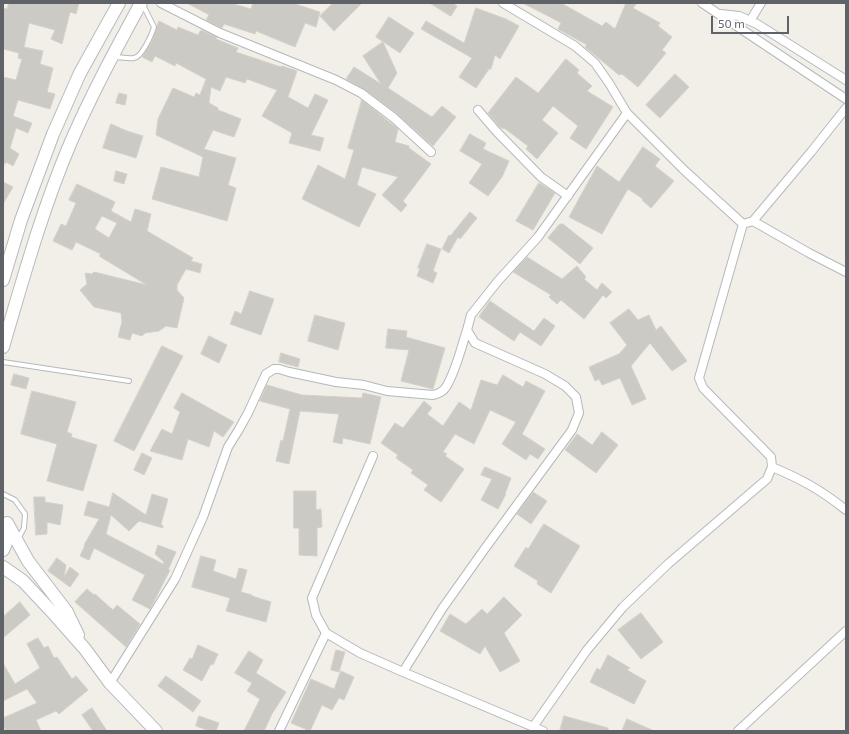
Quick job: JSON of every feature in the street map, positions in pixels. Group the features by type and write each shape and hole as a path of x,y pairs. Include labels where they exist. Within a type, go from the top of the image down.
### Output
{"main road":[{"path":"3,280 22,220 56,128 80,73 120,3"},
{"path":"3,347 24,272 70,145 95,89 141,3"},
{"path":"5,519 28,561 67,612 85,649"},
{"path":"3,550 8,537 5,519"},
{"path":"3,567 23,581 85,649 110,684 156,731"}],"street":[{"path":"161,3 220,33 336,80 361,93 394,118 430,152"},
{"path":"503,3 580,50 595,64 609,82 627,113 684,170 743,224"},
{"path":"702,3 846,99"},
{"path":"750,21 761,3"},
{"path":"719,14 739,16 757,24 846,80"},
{"path":"743,224 753,221 846,108"},
{"path":"478,110 496,131 542,177 568,196"},
{"path":"110,684 175,579 203,517 228,447 248,413 266,374 279,368 289,372 388,391 439,394 446,388 451,376 471,315 498,281 538,237 627,113"},
{"path":"753,221 846,272"},
{"path":"533,727 587,650 623,607 668,564 767,479 772,467 771,457 703,388 699,378 743,224"},
{"path":"403,672 446,603 572,430 579,413 576,397 565,386 545,374 475,343 467,330"},
{"path":"373,456 312,598 316,615 326,633 360,653 543,731"},
{"path":"772,467 800,478 829,496 846,510"},
{"path":"738,731 846,631"},
{"path":"279,731 326,633"}],"lane":[{"path":"112,56 134,58 139,56 143,50 154,27 141,3"},
{"path":"3,362 129,381"},
{"path":"3,494 15,500 25,514 24,528 17,541"}],"building":[{"path":"9,3 79,3 76,14 70,12 62,44 51,39 55,30 29,23 24,47 43,51 40,64 53,68 47,92 55,94 50,109 18,100 13,116 32,123 28,133 16,128 10,148 19,154 13,166 6,162 3,164 3,77 16,80 22,59 18,58 19,53 3,49 3,8 7,9"},
{"path":"187,3 230,3 251,9 253,3 292,3 320,12 316,27 305,23 295,47 256,31 255,34 224,24 222,28 206,20 209,15"},
{"path":"333,3 362,3 334,31 320,16"},
{"path":"430,3 452,3 457,6 451,16"},
{"path":"523,3 561,3 602,26 606,22 615,29 626,3 637,3 633,8 660,23 658,26 672,37 662,50 666,53 638,87 622,74 619,75 585,47 587,45 558,29 561,23"},
{"path":"476,8 506,19 519,26 500,59 495,55 491,69 489,69 476,88 459,77 472,58 421,29 426,21 464,43"},
{"path":"389,17 414,33 400,53 376,37"},
{"path":"159,21 177,30 178,27 198,35 201,30 217,37 216,39 238,48 236,52 297,71 288,97 308,108 315,94 328,100 311,135 324,138 320,151 289,143 292,133 262,116 277,90 247,79 245,83 226,77 220,91 211,87 209,103 218,108 218,110 241,119 234,137 213,130 204,149 236,158 228,185 236,188 227,221 152,199 161,167 199,177 203,157 156,135 158,119 173,88 194,97 196,93 200,95 206,79 176,63 175,66 155,56 152,62 142,57 152,41"},
{"path":"383,42 397,73 388,88 432,117 442,106 456,117 433,146 397,114 364,89 346,79 354,67 381,84 363,56"},
{"path":"566,59 579,70 577,73 592,86 587,91 613,107 586,149 570,138 578,126 553,106 542,120 558,133 537,159 526,149 528,146 499,126 488,113 516,77 538,93"},
{"path":"675,74 689,87 660,118 646,105"},
{"path":"119,93 127,95 125,105 116,103"},
{"path":"362,100 398,129 395,142 409,146 409,148 431,164 403,201 407,205 401,212 382,195 398,177 362,167 357,185 376,194 359,227 302,199 318,165 345,179 354,150 348,148"},
{"path":"111,124 143,136 136,158 103,148"},
{"path":"470,134 486,143 483,149 509,161 502,177 488,196 469,183 482,164 460,151"},
{"path":"643,147 660,159 655,166 674,181 651,208 642,200 643,199 628,189 602,234 569,217 597,166 619,182"},
{"path":"116,171 127,174 124,184 114,181"},
{"path":"3,182 13,187 3,204"},
{"path":"539,183 555,193 533,230 516,221"},
{"path":"77,184 115,202 111,211 131,222 135,209 151,214 147,231 193,258 191,261 202,264 200,273 186,269 177,285 177,290 184,298 177,328 166,326 159,331 145,333 142,336 132,333 130,340 118,337 122,322 121,313 94,307 80,290 87,284 85,273 92,274 94,272 147,285 99,256 101,254 76,242 72,250 53,241 61,224 66,226 76,203 69,200","holes":["102,216 117,223 109,238 95,229"]},
{"path":"470,212 477,218 460,239 458,237 449,253 442,249 449,235 450,236"},
{"path":"560,224 563,224 593,248 580,264 548,238"},
{"path":"427,244 441,249 433,271 437,273 433,283 417,276 420,268 418,268"},
{"path":"527,257 562,279 577,266 586,277 584,279 597,290 602,283 612,292 606,298 603,295 584,319 561,300 557,304 549,297 551,295 513,272"},
{"path":"250,291 274,299 261,335 230,324 235,311 241,314"},
{"path":"490,301 534,331 544,318 555,326 541,346 520,332 514,341 479,317"},
{"path":"629,309 638,320 649,315 656,330 661,326 687,361 672,371 650,343 631,366 646,399 632,405 620,378 602,385 599,379 595,381 589,367 619,354 627,345 610,323"},
{"path":"315,315 345,323 338,350 308,341"},
{"path":"388,329 407,331 406,337 445,348 433,389 401,381 409,350 386,348"},
{"path":"209,336 227,345 219,363 201,354"},
{"path":"162,346 183,356 134,451 114,441"},
{"path":"281,353 300,359 298,367 279,362"},
{"path":"14,374 29,378 26,389 11,385"},
{"path":"503,375 523,387 526,381 545,391 522,434 545,449 538,459 530,454 526,460 502,444 516,422 490,410 474,444 455,434 443,452 447,454 445,456 464,469 441,502 424,490 428,485 411,473 413,470 396,458 398,455 381,443 395,423 403,428 424,401 432,408 427,414 443,426 459,402 471,410 481,380 497,385"},
{"path":"267,385 302,395 362,398 363,393 381,397 370,444 343,438 342,444 333,442 339,414 300,411 289,464 276,461 281,440 283,441 290,409 260,401"},
{"path":"32,391 76,402 67,432 72,434 71,437 97,445 83,491 47,481 57,444 21,434"},
{"path":"182,393 234,422 223,437 214,431 209,447 188,439 182,460 150,451 162,429 172,434 180,412 174,408"},
{"path":"602,432 618,445 596,473 565,450 577,434 592,445"},
{"path":"142,453 152,458 144,475 134,470"},
{"path":"485,467 511,478 506,494 498,509 481,500 492,479 481,475"},
{"path":"294,491 316,491 316,510 321,509 322,527 317,528 317,556 299,555 299,528 294,528"},
{"path":"533,492 547,501 531,524 517,514"},
{"path":"113,493 146,515 152,494 168,499 161,524 163,528 139,521 129,531 111,515 106,534 163,564 164,562 155,554 158,545 176,552 168,570 170,570 150,609 132,600 145,575 94,548 89,560 80,556 84,545 99,519 84,515 88,501 109,507"},
{"path":"34,497 45,497 45,502 63,505 60,525 47,522 47,534 36,535"},
{"path":"544,524 580,546 551,593 537,584 538,581 514,566 526,547 528,549"},
{"path":"201,556 216,560 213,571 236,579 239,568 247,570 241,592 271,602 266,622 226,611 230,598 192,587"},
{"path":"57,558 66,565 64,577 70,567 79,574 70,587 48,571"},
{"path":"87,589 113,610 117,605 140,624 126,647 75,602"},
{"path":"504,597 522,615 504,633 520,661 500,672 485,646 480,654 440,631 450,614 466,624 482,609 487,614"},
{"path":"20,602 30,615 3,638 3,617"},
{"path":"641,613 663,642 641,659 618,630"},
{"path":"38,638 44,648 48,646 54,658 57,657 72,679 76,676 88,690 59,714 56,711 36,720 41,731 6,731 3,725 3,718 37,703 27,689 3,701 3,663 15,684 40,668 27,644"},
{"path":"198,645 218,654 213,665 211,664 202,681 183,670 190,658 192,659"},
{"path":"336,650 345,652 339,672 331,670"},
{"path":"249,651 263,660 256,673 286,692 272,714 264,731 244,731 260,699 247,691 252,683 235,673"},
{"path":"608,655 630,668 627,670 646,681 634,704 590,682 597,668 600,670"},
{"path":"341,671 354,677 344,700 339,698 332,710 322,705 310,731 291,723 311,679 334,689"},
{"path":"166,676 201,701 193,712 158,686"},
{"path":"92,708 107,731 93,731 82,715"},
{"path":"199,716 219,723 216,731 210,731 196,726"},
{"path":"564,716 608,728 608,731 560,731"},
{"path":"627,719 654,731 622,731"}]}
